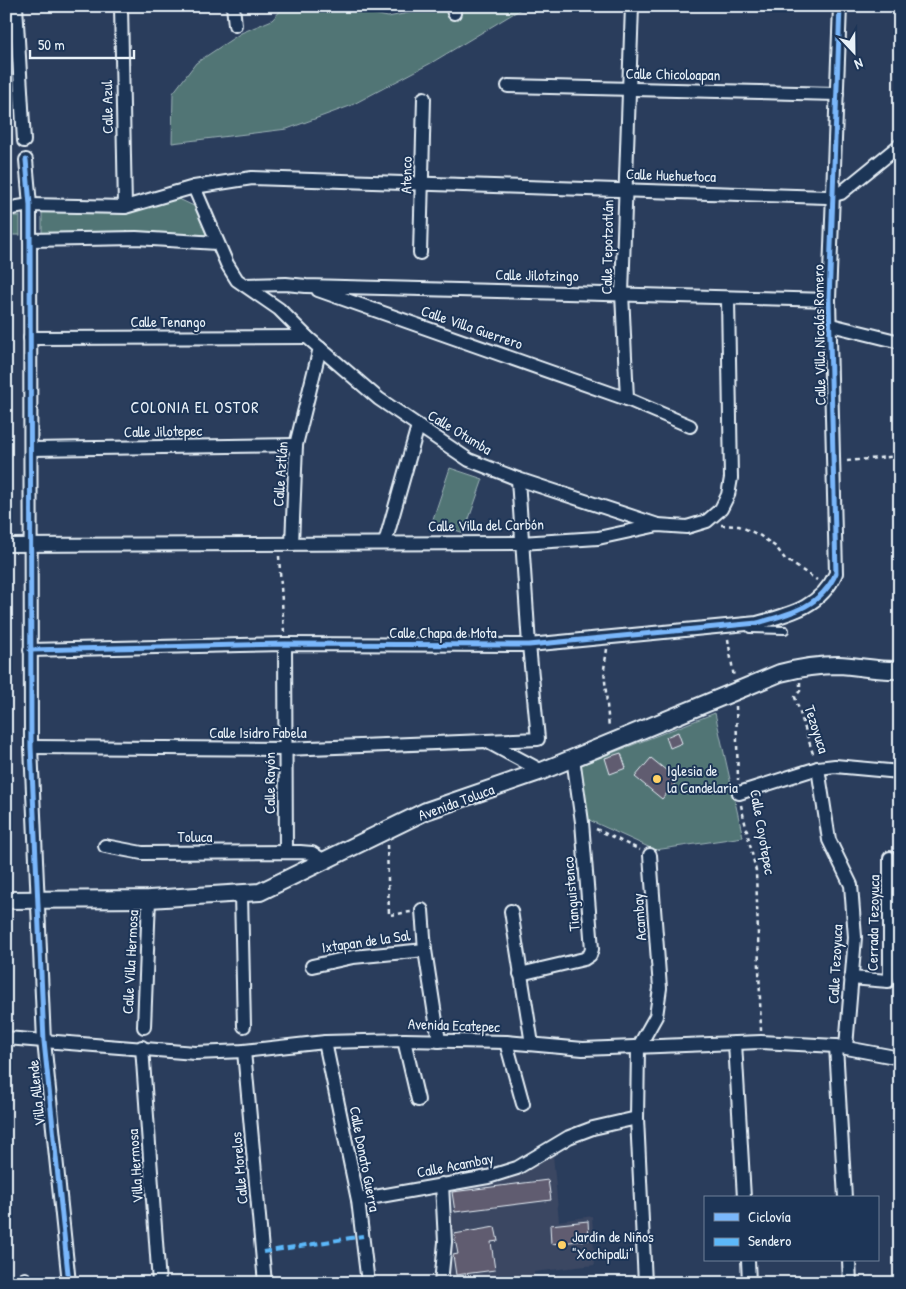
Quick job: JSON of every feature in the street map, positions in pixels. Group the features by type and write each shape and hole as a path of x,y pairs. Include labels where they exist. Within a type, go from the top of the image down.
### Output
{"street":[{"path":"16,6 24,141"},
{"name":"Calle Azul","path":"121,6 125,207"},
{"path":"233,6 235,25"},
{"name":"Calle Tepotzotlán","path":"627,400 622,293 632,6"},
{"name":"Calle Villa Nicolás Romero","path":"836,574 831,325 828,300 840,6"},
{"name":"Calle Chicoloapan","path":"508,86 837,94"},
{"name":"Atenco","path":"420,252 424,98"},
{"path":"831,197 841,193 900,145"},
{"name":"Villa Allende","path":"26,160 30,205 31,747 44,1041 69,1283"},
{"name":"Calle Huehuetoca","path":"194,187 252,178 831,197"},
{"path":"6,209 30,205 125,207 194,187"},
{"name":"Calle Otumba","path":"194,187 217,243 237,280 279,309 306,336 379,399 469,460 518,479 658,525"},
{"path":"30,240 136,238 217,243"},
{"path":"279,309 275,297 278,290 286,284"},
{"name":"Calle Jilotzingo","path":"245,285 286,284 622,293 728,299 828,300"},
{"name":"Calle Villa Guerrero","path":"306,286 627,400 690,426"},
{"path":"707,521 721,510 728,495 731,478 728,299"},
{"path":"831,325 900,342"},
{"name":"Calle Tenango","path":"30,338 306,336"},
{"name":"Calle Aztlán","path":"292,544 296,445 320,348"},
{"path":"385,543 418,426"},
{"name":"Calle Jilotepec","path":"30,449 296,445"},
{"path":"518,479 529,645"},
{"name":"Calle Villa del Carbón","path":"6,545 278,545 521,542 598,538 658,525 687,527 707,521"},
{"name":"Calle Chapa de Mota","path":"30,650 285,644 529,645 726,628 757,624 783,616 817,599 829,588 836,574"},
{"name":"Calle Rayón","path":"285,644 286,852"},
{"name":"Calle Isidro Fabela","path":"31,747 286,749 538,739 529,645"},
{"name":"Avenida Toluca","path":"6,900 149,898 241,894 269,888 426,811 542,771 780,674 801,668 838,666 882,671 900,670"},
{"path":"486,741 542,771"},
{"name":"Tianguistenco","path":"520,974 584,959 590,955 592,948 582,822 574,758"},
{"path":"738,793 818,768 848,766 900,772"},
{"name":"Calle Tezoyuca","path":"818,768 829,840 851,885 855,937 841,1046 845,1196"},
{"name":"Toluca","path":"105,846 142,853 286,852"},
{"path":"286,852 312,853 324,861"},
{"name":"Acambay","path":"638,1048 656,1016 660,988 650,855"},
{"name":"Cerrada Tezoyuca","path":"851,978 882,982 888,981 890,976 890,858"},
{"path":"241,894 244,1026"},
{"name":"Calle Villa Hermosa","path":"144,1026 149,898"},
{"path":"422,910 425,950 439,1041"},
{"path":"511,911 532,1044"},
{"name":"Ixtapan de la Sal","path":"312,966 353,957 425,950"},
{"name":"Avenida Ecatepec","path":"6,1038 142,1047 195,1053 244,1051 325,1042 404,1040 506,1042 583,1049 761,1042 841,1046 900,1058"},
{"path":"404,1040 418,1100"},
{"name":"Calle Donato Guerra","path":"325,1042 358,1200 368,1283"},
{"path":"506,1042 523,1104"},
{"path":"735,1043 744,1196"},
{"name":"Villa Hermosa","path":"142,1047 159,1283"},
{"path":"638,1048 637,1118 646,1283"},
{"name":"Calle Morelos","path":"244,1051 265,1283"},
{"name":"Calle Acambay","path":"358,1200 488,1177 517,1168 569,1137 593,1128 637,1118"},
{"path":"441,1283 445,1242 442,1184"},
{"path":"748,1262 749,1283"},
{"path":"849,1262 850,1283"}],"lane":[{"path":"726,628 785,630"}],"path":[{"path":"834,463 900,456"},
{"path":"707,521 724,526 740,526 759,535 776,547 785,559 829,588"},
{"path":"278,545 285,644"},
{"path":"608,638 604,669 610,744"},
{"path":"582,822 650,855"},
{"path":"387,829 389,915 422,910"}],"shaded area":[{"path":"553,1154 559,1221 592,1216 595,1265 534,1272 534,1283 514,1283 513,1276 449,1283 447,1191 499,1183"}],"green space":[{"path":"285,6 350,6 351,9 388,17 443,6 526,6 431,63 350,106 287,129 172,143 173,93 196,63 241,33 272,20"},
{"path":"179,199 196,207 208,238 42,234 42,211 123,213"},
{"path":"6,216 20,216 20,235 6,235"},
{"path":"450,468 483,479 464,533 432,522"},
{"path":"715,713 743,837 655,850 587,819 576,767"}],"building":[{"path":"678,732 682,743 670,748 666,737"},
{"path":"621,753 626,768 610,774 605,758"},
{"name":"Iglesia de la Candelaria","path":"651,758 678,780 662,799 635,777"},
{"path":"548,1180 551,1200 455,1212 452,1192"},
{"path":"588,1221 589,1240 551,1244 550,1225"},
{"path":"495,1227 498,1241 491,1242 495,1270 456,1275 453,1255 458,1254 454,1234"}],"marked path":[{"path":"263,1252 363,1236"}],"cycle path":[{"path":"30,650 285,644 529,645 757,623 793,612 822,594 830,585 836,573 829,300 840,6"},
{"path":"26,160 30,205 31,747 44,1041 69,1283"}],"place":[{"name":"Iglesia de la Candelaria","path":"657,779"},
{"name":"Jardín de Niños \"Xochipalli\"","path":"562,1245"}],"district":[{"name":"COLONIA EL OSTOR","path":"195,407"}]}
